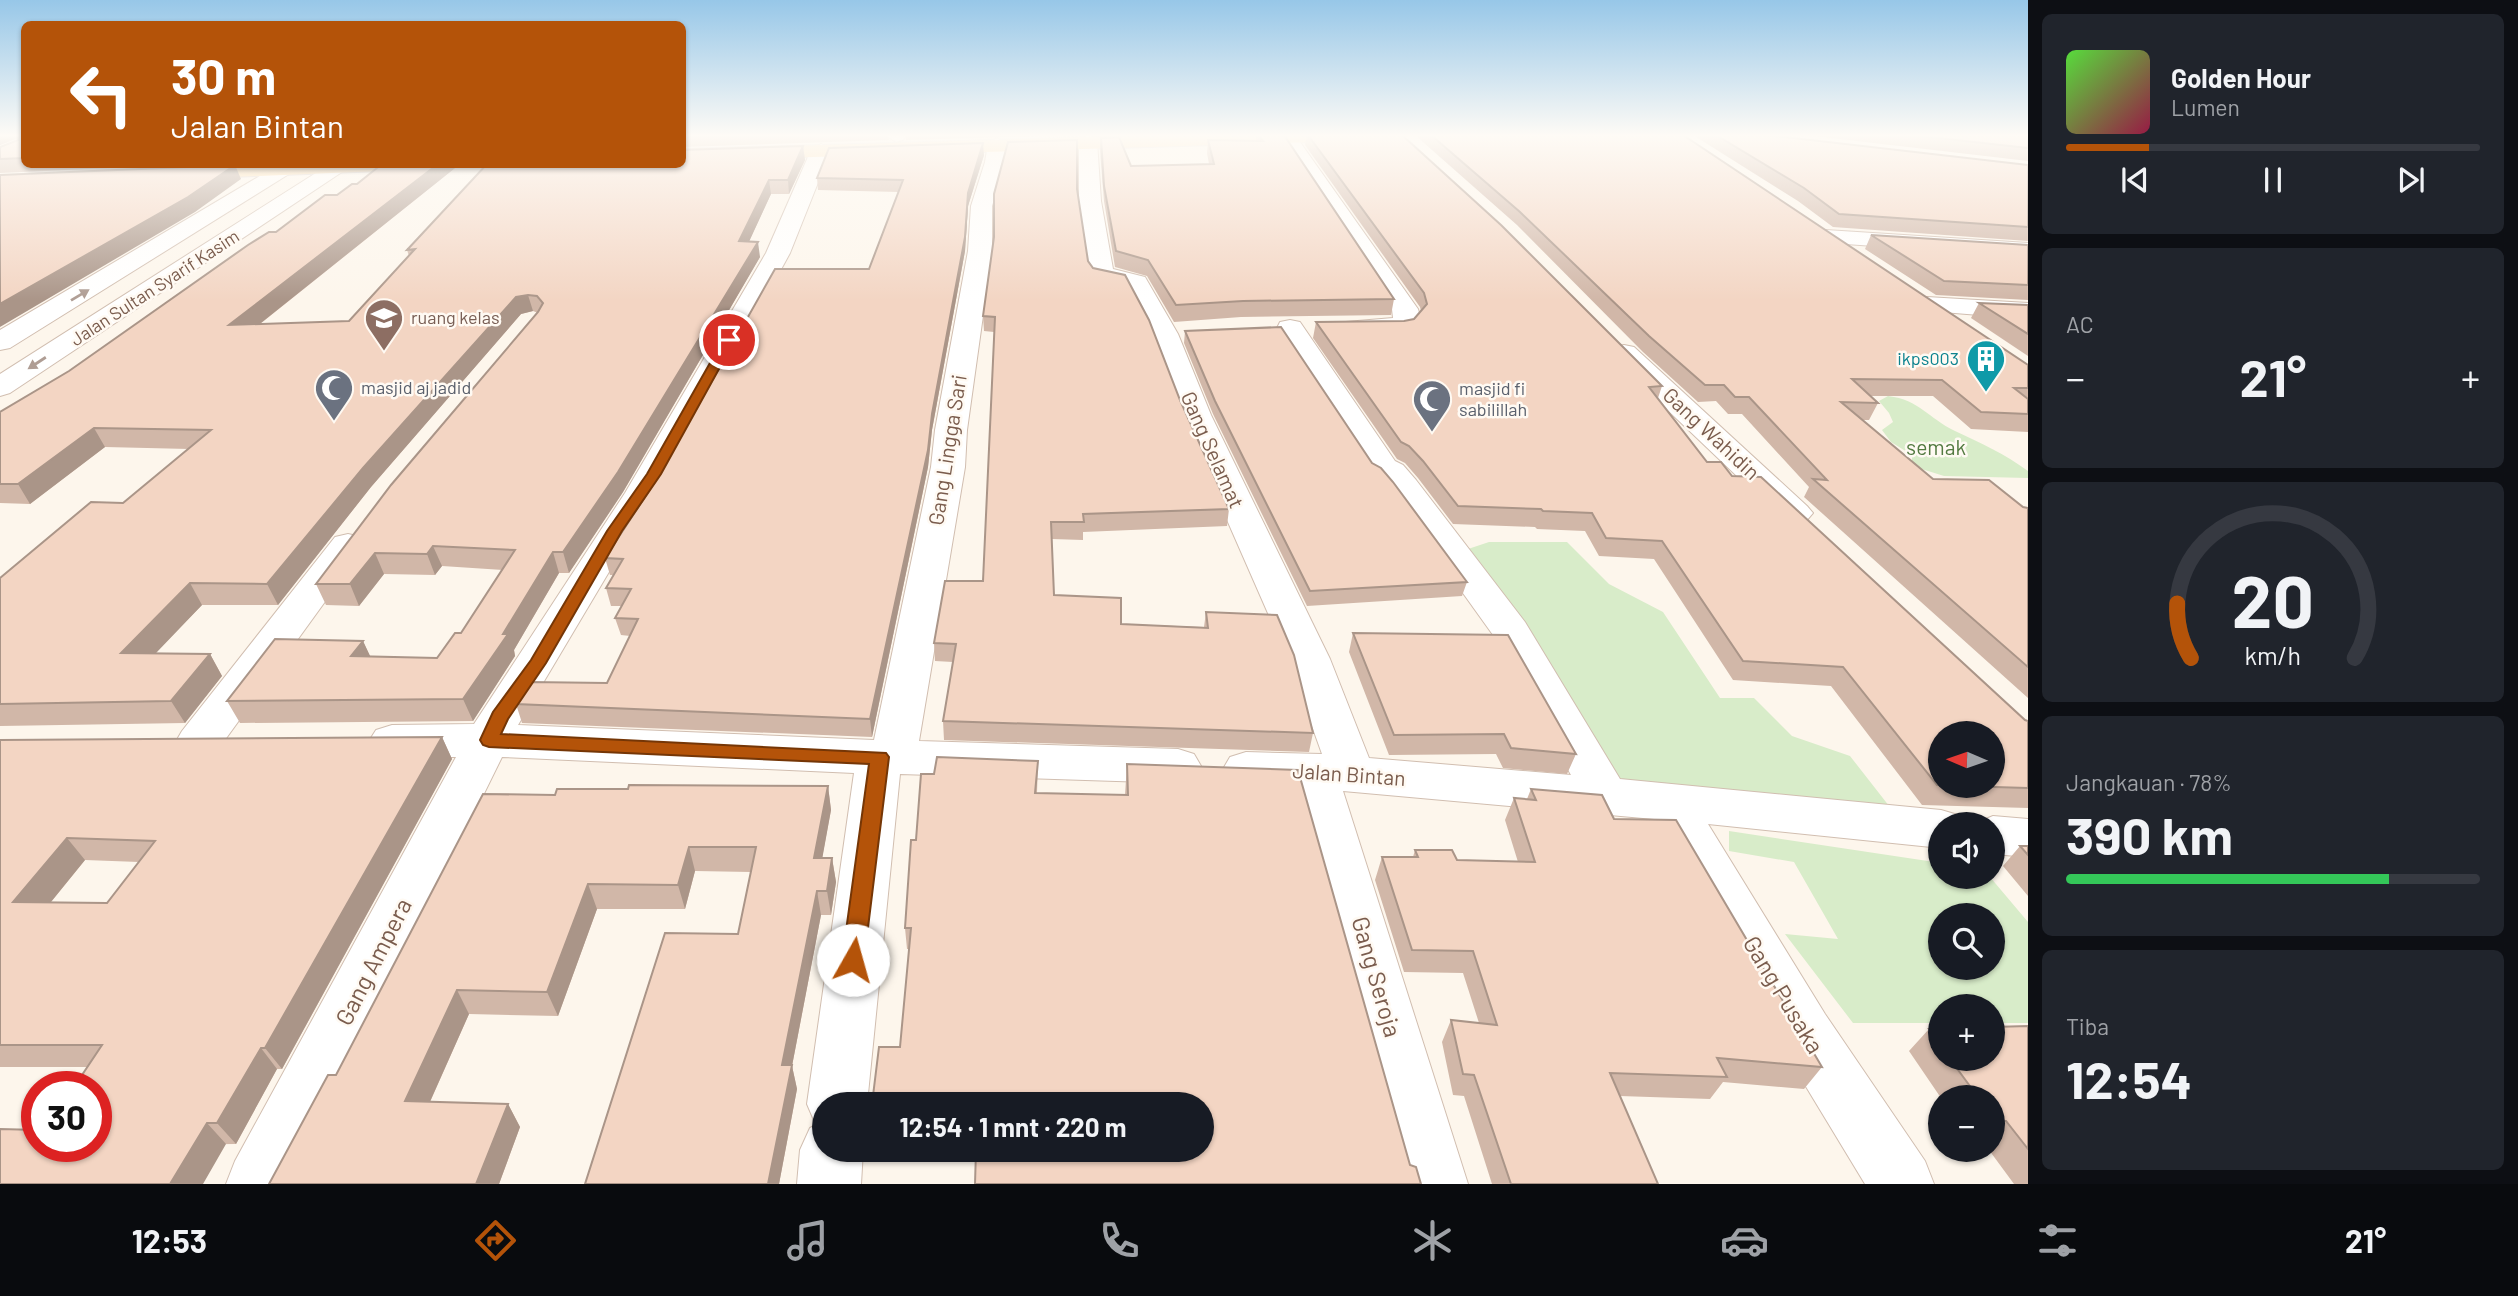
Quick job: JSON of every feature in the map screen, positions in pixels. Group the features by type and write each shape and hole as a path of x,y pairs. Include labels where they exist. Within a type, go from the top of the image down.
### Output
{"street":[{"path":"0,342 253,190"},
{"name":"Jalan Sultan Syarif Kasim","path":"0,387 304,190"},
{"name":"Gang Ampera","path":"258,1184 500,717 538,663 614,531 654,474 778,253 804,190"},
{"name":"Gang Lingga Sari","path":"839,1092 887,757 903,698 948,467 951,430 980,251 979,224 985,190"},
{"name":"Gang Selamat","path":"1090,190 1102,274 1136,282 1175,334 1196,415 1309,659 1333,773"},
{"path":"1324,190 1405,309 1408,320 1401,326 1302,328 1383,468 1391,472 1404,487 1511,631 1606,796"},
{"path":"1860,259 1817,230 2028,250"},
{"path":"1905,290 1967,330"},
{"path":"1927,305 2028,311"},
{"name":"Gang Wahidin","path":"1606,335 1819,536"},
{"path":"254,742 179,743 369,518"},
{"name":"Jalan Bintan","path":"351,741 489,740 1333,773 1928,828"},
{"name":"Gang Seroja","path":"1333,773 1436,1184"},
{"name":"Gang Pusaka","path":"1670,802 1805,1033 1902,1184"},
{"path":"2005,836 2028,838"},
{"path":"829,1184 831,1162"}],"green space":[{"name":"semak","path":"1888,396 1908,401 1946,426 2002,454 2028,471 2028,478 1944,476 1912,466 1912,455 1891,442 1882,430 1893,422 1879,401"},
{"path":"1489,542 1567,542 1609,584 1663,612 1720,698 1754,698 1792,736 1850,756 1893,811 1617,789 1468,549"},
{"path":"1729,831 1928,861 1928,889 2000,889 2028,922 2028,1023 2005,1023 2005,994 1928,994 1928,1023 1853,1023 1785,934 1838,939 1794,862 1729,851"}],"building":[{"path":"0,190 198,190 188,197 0,304"},
{"path":"343,190 404,190 229,325 349,321 415,249 407,250 463,190 764,190 739,241 758,242 618,472 563,552 553,552 503,634 508,634 463,699 227,701 275,639 363,641 351,656 437,658 455,633 461,633 515,550 433,546 427,554 375,553 350,584 316,584 391,485 538,312 543,303 537,296 516,297 363,468 267,584 190,583 121,653 210,654 171,701 0,704 0,578 91,502 123,503 211,430 94,428 18,484 0,484 0,412 69,371 248,245 269,232 276,232 325,195 337,195"},
{"path":"899,190 969,190 965,237 932,414 928,450 870,719 516,704 529,682 607,683 638,619 615,618 631,589 606,588 623,559 605,558 656,480 775,269 869,269"},
{"path":"995,190 1077,190 1088,261 1093,268 1125,275 1149,320 1180,400 1229,509 1083,514 1084,522 1051,522 1054,595 1121,598 1121,624 1208,628 1206,612 1277,615 1294,655 1313,733 943,721 956,644 934,643 945,581 983,581 995,317 983,316 994,237"},
{"path":"1105,190 1321,190 1394,299 1243,301 1176,305 1148,260 1116,251"},
{"path":"1349,190 1463,190 1662,386 1649,387 1707,462 1721,462 1732,476 1761,477 2028,721 2028,788 2006,787 2006,721 1928,721 1928,774 1843,667 1743,661 1662,541 1606,538 1592,513 1458,506 1423,461 1409,446 1401,442 1316,322 1404,321 1414,319 1427,304 1424,293"},
{"path":"1495,190 1766,190 2028,365 2028,388 2014,388 2028,399 2028,414 1981,412 1942,380 1852,379 1878,403 1841,402 1933,479 1989,480 2023,507 2028,508 2028,667 1813,479 1827,480 1749,397 1735,397 1724,385 1705,385 1649,336"},
{"path":"1807,190 2028,190 2028,227 1839,214"},
{"path":"1871,235 2028,245 2028,285 1944,281"},
{"path":"1979,303 2028,305 2028,334"},
{"path":"1281,327 1372,463 1381,468 1393,482 1467,582 1310,591 1215,401 1185,331"},
{"path":"1353,633 1508,635 1576,754 1511,748 1504,734 1394,735"},
{"path":"442,737 265,1048 261,1048 217,1123 207,1123 170,1184 0,1184 0,1129 21,1130 21,1162 112,1162 112,1071 85,1071 102,1045 0,1045 0,740","holes":["67,838 155,841 107,903 13,902"]},
{"path":"937,757 1038,761 1035,793 1128,795 1127,764 1298,770 1410,1165 1416,1167 1421,1184 975,1184 976,1162 1214,1162 1214,1092 873,1092 879,1047 900,1047 911,928 905,928 911,840 916,840 921,774 934,774"},
{"path":"629,785 828,786 814,858 832,858 827,891 817,891 782,1065 792,1065 768,1184 585,1184 665,933 738,934 756,847 689,847 678,885 588,884 547,992 457,990 405,1101 508,1104 476,1184 269,1184 328,1075 336,1075 483,794 555,795 557,789 628,789"},
{"path":"1531,789 1602,795 1614,819 1676,820 1822,1067 1717,1058 1727,1077 1610,1073 1658,1184 1511,1184 1474,1075 1463,1074 1451,1020 1497,1025 1473,951 1412,950 1382,857 1418,857 1415,850 1452,850 1457,860 1535,862 1514,798 1536,800"},
{"path":"2020,846 2028,846 2028,855"},
{"path":"2028,1026 2028,1149 2005,1121 2005,1085 1969,1085 1959,1071 2005,1071 2005,1027"}],"place":[{"name":"ruang kelas","path":"384,352"},
{"name":"ikps003","path":"1986,393"},
{"name":"masjid aj jadid","path":"334,422"},
{"name":"masjid fi sabilillah","path":"1432,433"}],"route":[{"path":"729,340 654,474 614,531 538,663 500,717 489,740 879,757 853,960"}]}
